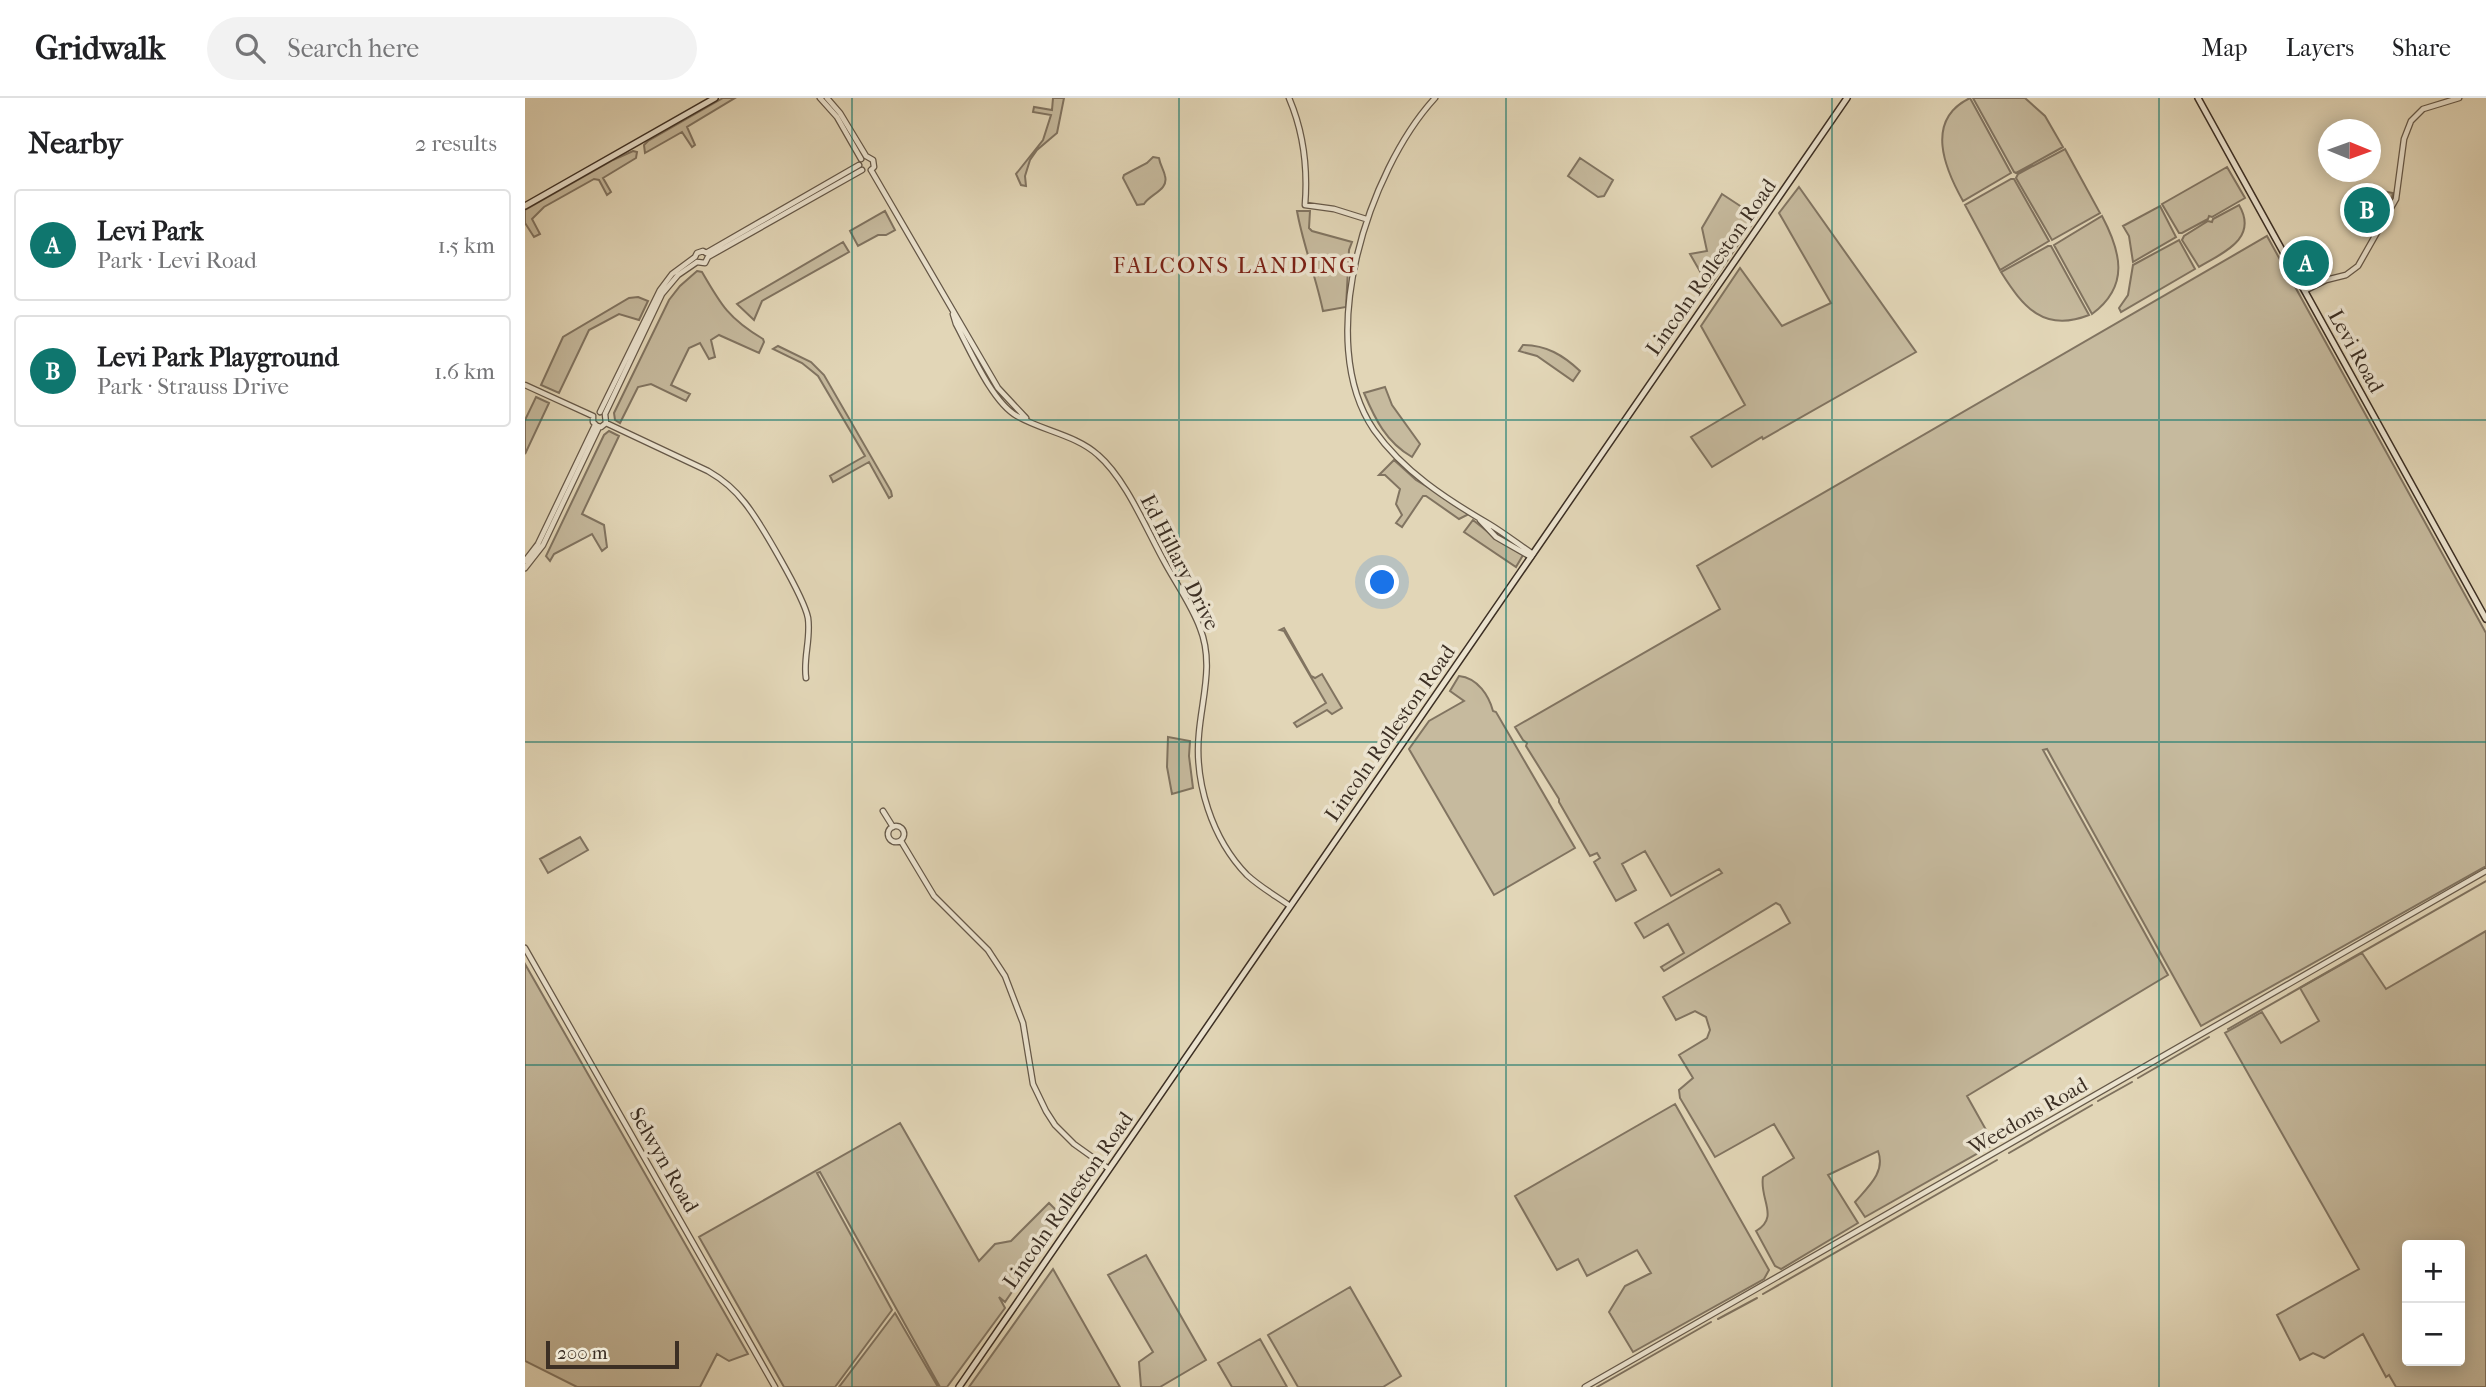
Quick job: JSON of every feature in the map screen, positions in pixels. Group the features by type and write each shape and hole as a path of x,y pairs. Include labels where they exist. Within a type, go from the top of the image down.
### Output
{"main road":[{"path":"525,206 715,98"},
{"name":"Lincoln Rolleston Road","path":"959,1387 1847,98"},
{"name":"Levi Road","path":"2198,98 2486,619"}],"street":[{"path":"820,98 837,117 864,158"},
{"path":"696,259 705,263 707,255 861,167 864,158 840,113 827,98"},
{"path":"1289,98 1298,120 1304,149 1305,205 1334,209 1366,219"},
{"path":"1434,98 1392,158 1366,219 1356,260 1349,314 1350,362 1356,396 1375,432 1410,470 1480,519 1496,537 1532,555"},
{"path":"2306,290 2321,282 2346,275 2358,266 2396,199 2404,139 2411,121 2423,109 2459,98"},
{"name":"Ed Hillary Drive","path":"864,158 870,157 874,162 871,170 1001,394 1028,420 1081,443 1106,463 1127,494 1196,617 1204,640 1207,656 1198,767 1208,806 1228,850 1247,874 1290,906"},
{"path":"861,167 871,170"},
{"path":"606,423 603,413 662,294 696,259 700,251 707,255"},
{"path":"525,384 593,416 603,413"},
{"path":"525,568 543,545 597,426 593,416"},
{"path":"525,561 538,544 597,426 606,423 708,471 723,480 746,504 804,607 809,627 804,659 806,678"},
{"path":"883,811 893,827 903,830 901,841"},
{"path":"893,827 888,833 889,838 893,842 901,841"},
{"path":"901,841 934,896 988,950 1005,976 1023,1023 1033,1084 1046,1111 1055,1125 1075,1144 1109,1169"},
{"name":"Weedons Road","path":"1585,1387 2486,872"},
{"name":"Selwyn Road","path":"525,948 775,1387"}],"shaded area":[{"path":"723,98 735,98 687,127 695,145 692,147 682,132 645,153 644,145 648,141"},
{"path":"1053,98 1064,98 1057,133 1037,150 1030,160 1025,176 1026,186 1021,185 1016,174 1043,140 1051,115 1033,112 1034,107 1052,110"},
{"path":"1970,98 2011,173 1963,201 1950,174 1942,146 1947,119 1956,107"},
{"path":"1973,98 2025,98 2045,116 2063,147 2014,172"},
{"path":"2065,149 2100,213 2052,240 2016,178 2018,174"},
{"path":"633,151 637,152 636,158 603,178 611,192 607,195 599,180 594,179 544,207 532,219 540,234 534,237 525,223 525,210"},
{"path":"1153,157 1159,158 1165,176 1164,185 1144,204 1137,205 1123,178 1124,175"},
{"path":"1580,158 1613,180 1604,196 1598,197 1568,176"},
{"path":"2227,167 2245,198 2179,233 2162,204"},
{"path":"2014,179 2049,241 2000,270 1965,205"},
{"path":"1799,187 1916,352 1712,467 1691,437 1745,405 1701,326 1740,268 1782,326 1831,303 1779,213"},
{"path":"2360,187 2393,193 2384,215 2369,233 2356,225 2353,219 2352,206"},
{"path":"1722,194 1757,217 1709,287 1690,254 1707,251 1702,228"},
{"path":"2239,205 2244,217 2241,236 2227,250 2199,267 2182,240 2184,236"},
{"path":"2160,206 2176,237 2133,262 2129,236 2123,226"},
{"path":"885,211 895,230 886,235 878,235 858,246 850,231"},
{"path":"1297,211 1310,211 1309,228 1312,231 1352,242 1349,250 1346,307 1323,311"},
{"path":"2102,216 2117,255 2117,280 2104,303 2092,314 2054,245"},
{"path":"2267,236 2486,633 2486,866 2201,1026 2047,749 2043,750 2168,975 1967,1096 1994,1144 1865,1217 1855,1202 1878,1172 1878,1151 1828,1175 1858,1223 1781,1269 1775,1266 1756,1231 1763,1226 1768,1214 1763,1177 1794,1158 1774,1124 1715,1157 1680,1098 1679,1090 1693,1078 1679,1055 1707,1038 1710,1030 1706,1017 1695,1011 1676,1020 1663,997 1790,923 1780,905 1776,903 1664,971 1661,967 1684,953 1668,924 1644,938 1635,923 1722,873 1719,869 1671,896 1645,851 1622,864 1636,890 1616,901 1594,862 1600,858 1597,853 1590,856 1526,746 1527,743 1515,727 1720,609 1697,566"},
{"path":"2179,240 2195,269 2121,312 2119,308 2128,295 2133,265"},
{"path":"843,242 849,252 762,301 754,320 737,304"},
{"path":"2051,246 2089,315 2073,320 2047,319 2027,306 2001,272"},
{"path":"697,271 702,272 734,318 763,339 759,353 719,335 711,340 715,357 709,359 700,343 689,348 671,385 690,394 686,401 651,384 638,387 620,423 615,420 614,413 669,300"},
{"path":"638,297 648,301 639,320 619,314 589,330 559,393 541,385 563,337 629,298"},
{"path":"1523,345 1554,352 1580,371 1573,381 1537,356 1519,351"},
{"path":"778,346 811,362 824,375 892,496 889,498 869,462 833,482 830,476 865,456 818,376 802,363 773,349"},
{"path":"1385,387 1392,405 1420,444 1412,457 1388,437 1364,393"},
{"path":"536,397 549,403 525,454 525,420"},
{"path":"609,431 619,436 582,514 604,525 607,547 602,551 592,534 554,554 550,561 546,556 604,435"},
{"path":"1394,460 1416,480 1471,513 1459,519 1423,496 1402,527 1396,523 1402,515 1396,504 1400,489 1385,475 1379,475"},
{"path":"1473,520 1523,555 1516,567 1464,532"},
{"path":"1284,628 1311,676 1315,678 1322,674 1342,708 1332,714 1327,710 1297,727 1294,723 1326,703 1284,631 1280,630"},
{"path":"1459,676 1472,680 1489,699 1493,711 1575,848 1494,895 1409,749 1429,721 1464,701 1450,691"},
{"path":"1168,737 1190,741 1193,788 1172,794 1167,767"},
{"path":"580,837 588,850 548,873 540,859"},
{"path":"2486,931 2486,1387 2396,1387 2389,1375 2386,1377 2363,1334 2324,1358 2313,1353 2300,1360 2277,1315 2359,1269 2225,1033 2262,1012 2281,1043 2319,1021 2300,988 2362,953 2386,989"},
{"path":"525,964 748,1354 729,1361 717,1354 700,1387 577,1387 525,1361"},
{"path":"1675,1104 1769,1270 1764,1279 1633,1352 1609,1312 1625,1286 1651,1273 1637,1250 1587,1276 1578,1259 1557,1270 1515,1196"},
{"path":"900,1123 979,1261 995,1244 1011,1241 1049,1203 1063,1217 1005,1302 999,1297 1005,1308 947,1387 940,1387 820,1172 817,1173 892,1310 835,1387 784,1387 699,1237"},
{"path":"1146,1255 1206,1360 1160,1387 1141,1387 1139,1362 1153,1352 1108,1275"},
{"path":"1053,1269 1120,1387 969,1387"},
{"path":"1350,1287 1401,1376 1383,1387 1298,1387 1268,1335"},
{"path":"895,1313 938,1387 839,1387 892,1317"},
{"path":"1260,1339 1287,1387 1232,1387 1218,1363"}],"waterway":[{"path":"2228,1029 2486,881"},
{"path":"2138,1078 2209,1037"},
{"path":"2098,1101 2132,1082"},
{"path":"2009,1153 2092,1105"},
{"path":"1763,1294 1997,1160"},
{"path":"1718,1319 1757,1298"},
{"path":"1597,1387 1711,1322"}],"place":[{"name":"Levi Park Playground","path":"2367,210"},
{"name":"Levi Park","path":"2306,263"}],"district":[{"name":"FALCONS LANDING","path":"1235,265"}]}
